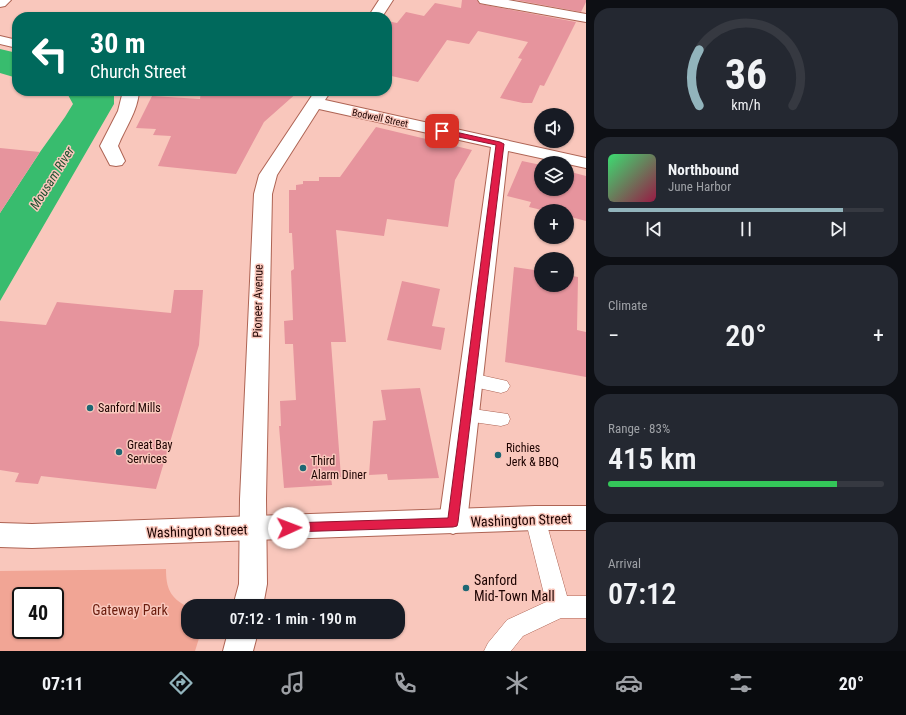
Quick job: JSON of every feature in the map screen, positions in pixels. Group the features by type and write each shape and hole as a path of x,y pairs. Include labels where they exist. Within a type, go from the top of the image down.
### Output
{"street":[{"path":"0,2 4,0"},
{"path":"378,12 386,0"},
{"path":"485,0 531,4 586,18"},
{"path":"0,40 12,43"},
{"path":"116,161 109,146 114,133 128,108 130,96"},
{"name":"Bodwell Street","path":"319,97 500,144 586,163"},
{"name":"Pioneer Avenue","path":"250,599 253,584 252,529 263,194 268,175 319,97"},
{"path":"453,522 500,144"},
{"name":"Washington Street","path":"0,535 32,536 535,518 586,518"},
{"path":"238,651 241,639"}],"lane":[{"path":"470,380 501,386"},
{"path":"466,415 501,419"},
{"path":"535,518 559,607"},
{"path":"496,651 515,628 559,607 586,607"}],"green space":[{"name":"Gateway Park","path":"166,569 167,582 170,592 181,603 181,639 199,639 195,651 0,651 0,571"}],"water":[{"path":"0,49 12,52 12,77 0,73"},
{"name":"Mousam River","path":"69,96 114,96 114,104 0,301 0,213 73,104"}],"building":[{"path":"462,0 477,0 480,4 576,22 544,86 540,85 532,103 523,103 500,98 522,59 518,58 528,42 478,31 469,44 447,40 418,82 392,76 392,22 397,23 406,12 424,16 435,3 461,8"},
{"path":"516,0 586,0 586,2 581,12"},
{"path":"152,96 200,99 200,96 293,96 264,122 236,174 158,166 171,136 153,135 156,129 136,128"},
{"path":"376,127 472,150 455,180 448,227 387,219 384,236 336,230 346,342 331,342 341,477 331,477 332,485 284,488 279,426 281,426 280,401 296,400 293,344 285,344 284,321 293,320 291,271 294,269 292,233 289,233 289,190 296,190 296,185 303,184 303,181 319,181 319,177 340,177"},
{"path":"0,148 40,152 0,213"},
{"path":"522,161 534,164 534,196 574,196 574,173 586,176 586,221 574,218 574,204 534,204 534,208 529,207 531,202 507,196"},
{"path":"514,267 534,270 534,292 574,292 574,276 578,277 577,330 586,332 586,377 505,362"},
{"path":"402,281 440,289 432,326 445,328 441,350 387,340"},
{"name":"Sanford Mills","path":"174,290 203,290 199,345 156,489 41,476 38,484 15,482 19,473 0,470 0,321 46,325 57,302 171,313"},
{"path":"420,388 439,478 388,480 387,474 369,475 373,421 386,420 381,390"}],"place":[{"name":"Sanford Mills","path":"90,408"},
{"name":"Great Bay Services","path":"119,452"},
{"name":"Richies Jerk & BBQ","path":"498,455"},
{"name":"Third Alarm Diner","path":"303,468"},
{"name":"Sanford Mid-Town Mall","path":"466,588"}],"route":[{"path":"289,528 453,522 500,144 442,131"}]}
